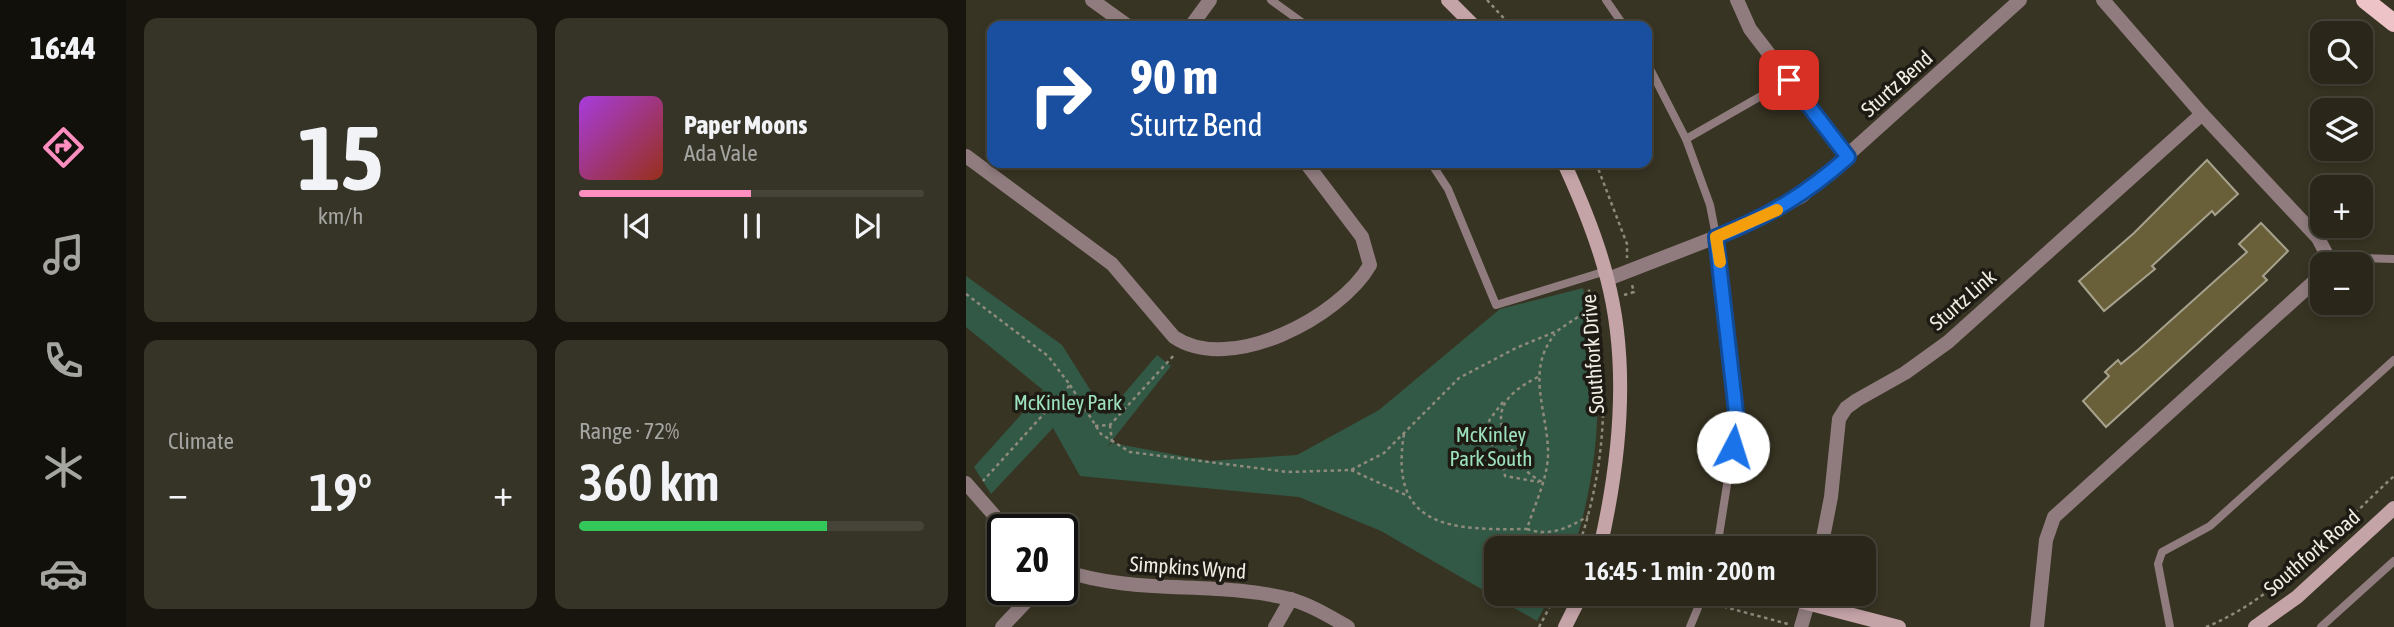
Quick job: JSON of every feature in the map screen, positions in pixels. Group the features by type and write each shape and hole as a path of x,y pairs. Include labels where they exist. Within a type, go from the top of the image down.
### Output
{"main road":[{"path":"2365,0 2394,23"}],"street":[{"path":"1093,0 1121,21"},
{"path":"1195,21 1210,0"},
{"path":"1448,0 1469,21"},
{"path":"1737,0 1750,29 1848,157"},
{"name":"Sturtz Bend","path":"1607,275 1716,237 1793,201 1848,157 2020,0"},
{"path":"2102,0 2202,114 2318,238 2322,252"},
{"name":"Sturtz Link","path":"1823,536 1831,497 1836,432 1846,408 1905,373 1948,342 2202,114"},
{"path":"966,156 1111,264 1166,328 1184,344 1215,348 1239,346 1295,330 1320,316 1364,275 1370,265 1362,237 1310,168"},
{"name":"Southfork Drive","path":"1566,168 1607,275 1616,329 1620,407 1612,492 1603,536"},
{"path":"2036,627 2046,540 2054,517 2061,507 2310,285"},
{"path":"970,487 993,514"},
{"name":"Southfork Road","path":"2255,627 2297,597 2394,508"},
{"name":"Simpkins Wynd","path":"1078,574 1117,584 1220,588 1290,599 1348,627"},
{"path":"1275,627 1290,599"},
{"path":"1002,627 1023,605"},
{"path":"1565,627 1576,606"},
{"path":"1801,627 1807,606"},
{"path":"1834,606 1899,627"}],"lane":[{"path":"1271,0 1300,21"},
{"path":"1606,0 1621,21"},
{"path":"1652,73 1686,139 1710,205 1716,237 1737,421 1719,536"},
{"path":"1686,139 1789,80"},
{"path":"1434,168 1448,189 1496,305 1586,277 1607,275"},
{"path":"2373,261 2394,259"},
{"path":"2169,627 2158,564 2162,552 2210,526 2394,360"},
{"path":"2321,627 2394,561"},
{"path":"1690,627 1698,606"}],"path":[{"path":"1488,0 1507,21"},
{"path":"1597,168 1627,244 1625,249"},
{"path":"1582,536 1599,467 1603,415 1601,355 1594,305 1586,277"},
{"path":"966,294 1048,356 1095,426 1112,443 1130,453 1288,472 1351,470 1375,460 1433,401 1471,370 1557,331 1594,305"},
{"path":"1527,529 1542,482 1548,443 1538,377 1545,351 1557,331"},
{"path":"1095,426 1110,425 1184,344"},
{"path":"1538,377 1511,395 1490,419 1484,436 1501,455 1505,477 1542,482"},
{"path":"970,487 1070,385"},
{"path":"1511,395 1502,408 1501,430 1518,463 1542,482"},
{"path":"1057,400 1079,400"},
{"path":"1110,425 1112,443"},
{"path":"1404,432 1401,470 1408,496"},
{"path":"1351,470 1408,496 1442,524 1474,530 1527,529 1540,534 1573,526 1589,516"},
{"path":"2206,627 2240,611 2271,589 2394,475"},
{"path":"1539,627 1550,606"},
{"path":"1730,606 1780,622"}],"green space":[{"name":"McKinley Park South","path":"966,276 1062,345 1106,415 1157,355 1171,366 1107,447 1112,443 1209,461 1297,455 1379,410 1500,309 1583,288 1596,362 1598,395 1590,483 1577,536 1484,536 1484,590 1381,531 1299,497 1080,476 1053,428 991,494 974,467 1043,390 966,327"},
{"name":"McKinley Park South","path":"1511,606 1545,606 1537,621"}],"building":[{"path":"2207,160 2238,194 2215,215 2212,211 2152,266 2155,269 2104,311 2079,281 2134,233"},
{"path":"2261,223 2288,251 2263,276 2267,280 2106,427 2083,401 2109,376 2105,372 2118,360 2121,364 2139,349 2247,252 2239,244"}],"slow traffic":[{"path":"1720,262 1716,237 1777,210"}],"route":[{"path":"1733,447 1737,421 1716,237 1747,225 1802,196 1848,157 1789,80"}],"park label":[{"name":"McKinley Park","path":"1068,403"}]}
